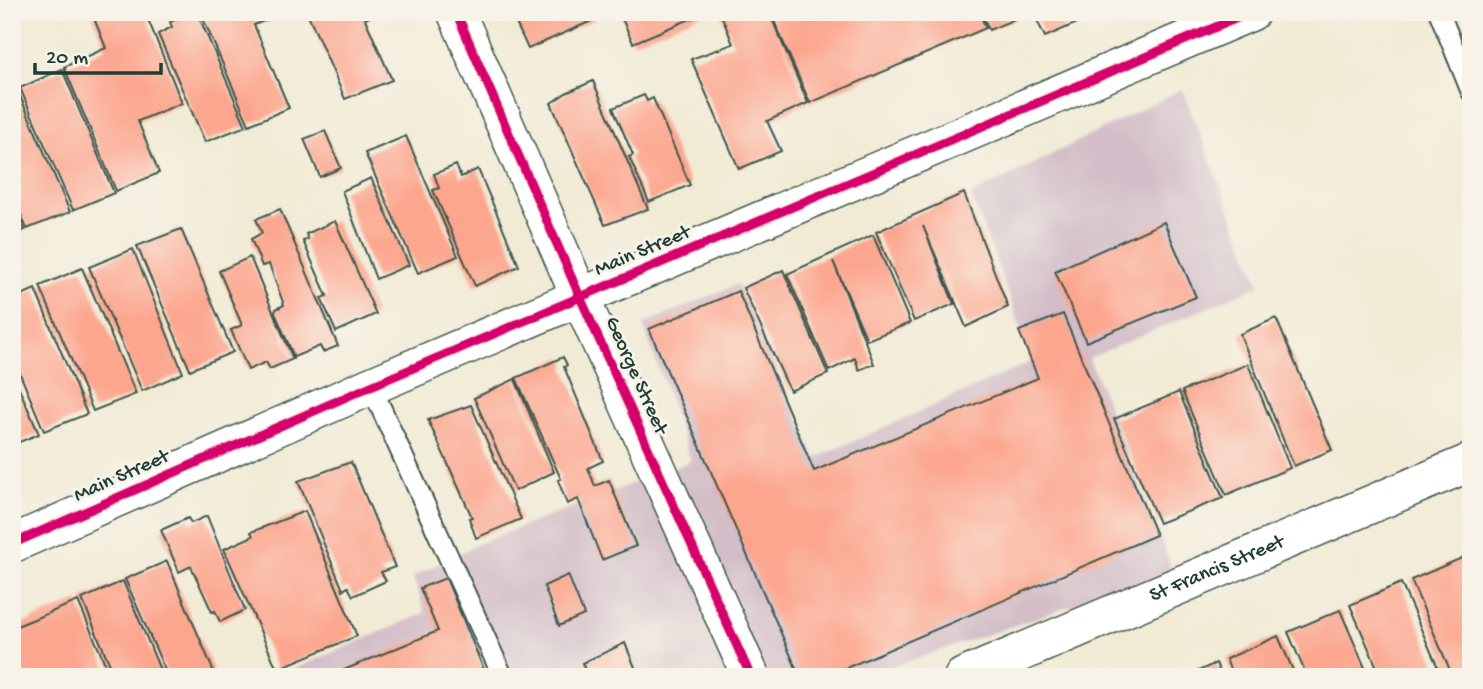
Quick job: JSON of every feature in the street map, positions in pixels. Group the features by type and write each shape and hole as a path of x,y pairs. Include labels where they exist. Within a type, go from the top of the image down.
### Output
{"street":[{"name":"George Street","path":"456,12 580,297 751,677"},
{"name":"Main Street","path":"12,544 371,386 1251,12"},
{"name":"St Francis Street","path":"963,677 1471,462"}],"lane":[{"path":"1439,12 1463,47 1471,91"},
{"path":"371,386 503,677"}],"shaded area":[{"path":"1182,89 1260,285 1089,358 1173,571 863,677 276,677 425,613 413,577 477,544 691,461 643,324 738,284 816,458 1033,361 971,195"}],"building":[{"path":"101,12 145,12 182,103 138,121 159,173 116,191 64,67 106,48 93,16"},
{"path":"197,12 246,126 205,142 158,34 172,27 170,22"},
{"path":"212,12 286,12 254,25 289,108 249,125 202,16"},
{"path":"307,12 380,12 365,19 392,80 345,99"},
{"path":"511,12 612,12 528,49"},
{"path":"619,12 707,12 633,43"},
{"path":"720,12 769,12 808,103 767,121 781,151 739,169 691,59 733,44"},
{"path":"770,12 979,12 986,28 810,103"},
{"path":"981,12 1032,12 989,30"},
{"path":"1033,12 1089,12 1091,17 1045,37"},
{"path":"62,69 114,193 73,210 20,88"},
{"path":"593,81 648,209 605,225 551,103"},
{"path":"17,89 70,212 27,229 12,194 12,91"},
{"path":"644,95 647,101 653,98 690,185 649,202 629,157 633,155 613,108"},
{"path":"325,131 341,168 320,177 304,139"},
{"path":"406,136 458,256 418,273 365,153"},
{"path":"456,165 461,177 478,169 519,266 475,286 433,190 439,188 434,174"},
{"path":"371,178 409,265 376,279 342,191"},
{"path":"964,193 1008,307 966,327 923,226 954,304 914,321 876,232"},
{"path":"12,200 25,230 12,235"},
{"path":"280,209 338,346 323,352 320,346 294,357 275,313 276,309 284,305 269,264 262,266 251,239 262,233 256,219"},
{"path":"335,221 376,314 336,332 321,298 327,296 303,241 308,239 306,234"},
{"path":"1164,222 1196,297 1086,342 1055,271"},
{"path":"181,229 233,352 190,370 137,246"},
{"path":"873,235 910,323 867,340 833,261 874,364 859,370 855,358 829,371 787,274"},
{"path":"133,249 183,373 142,391 89,267"},
{"path":"250,257 293,359 270,369 266,362 248,370 231,330 242,325 219,271"},
{"path":"82,268 136,394 93,411 40,286"},
{"path":"783,270 828,374 790,391 743,288"},
{"path":"35,289 87,414 44,431 12,355 12,299"},
{"path":"738,291 814,471 1038,378 1019,331 1063,314 1156,535 825,677 800,677 649,329"},
{"path":"1276,318 1332,450 1294,466 1240,334"},
{"path":"563,357 567,365 564,367 603,461 588,468 595,486 609,480 636,546 602,560 578,499 567,504 558,480 561,479 516,378"},
{"path":"1248,364 1290,468 1226,495 1182,391"},
{"path":"12,372 39,434 12,445"},
{"path":"515,379 554,472 515,491 474,398"},
{"path":"1179,392 1223,498 1159,523 1114,419"},
{"path":"471,405 521,519 476,538 469,518 472,517 428,420"},
{"path":"351,462 395,567 381,572 386,581 353,596 348,587 343,590 298,481"},
{"path":"305,511 357,636 277,669 224,549 253,536 251,532"},
{"path":"207,516 245,610 220,622 215,611 212,612 191,566 179,572 161,530 188,518 191,523"},
{"path":"1464,557 1471,574 1471,677 1453,677 1411,580"},
{"path":"167,561 216,677 168,677 125,579"},
{"path":"568,575 584,615 559,626 544,586"},
{"path":"446,578 487,677 327,677 438,631 420,588"},
{"path":"123,581 163,677 115,677 82,599"},
{"path":"1401,583 1442,677 1381,677 1350,605"},
{"path":"78,601 111,677 15,677 12,670 12,628"},
{"path":"1340,610 1369,677 1307,677 1288,632"},
{"path":"1278,636 1296,677 1233,677 1226,659"},
{"path":"625,643 639,677 588,677 582,663"},
{"path":"1216,663 1222,677 1185,677"}],"cycle path":[{"path":"456,12 580,297 751,677"},
{"path":"12,544 371,386 1251,12"}]}
